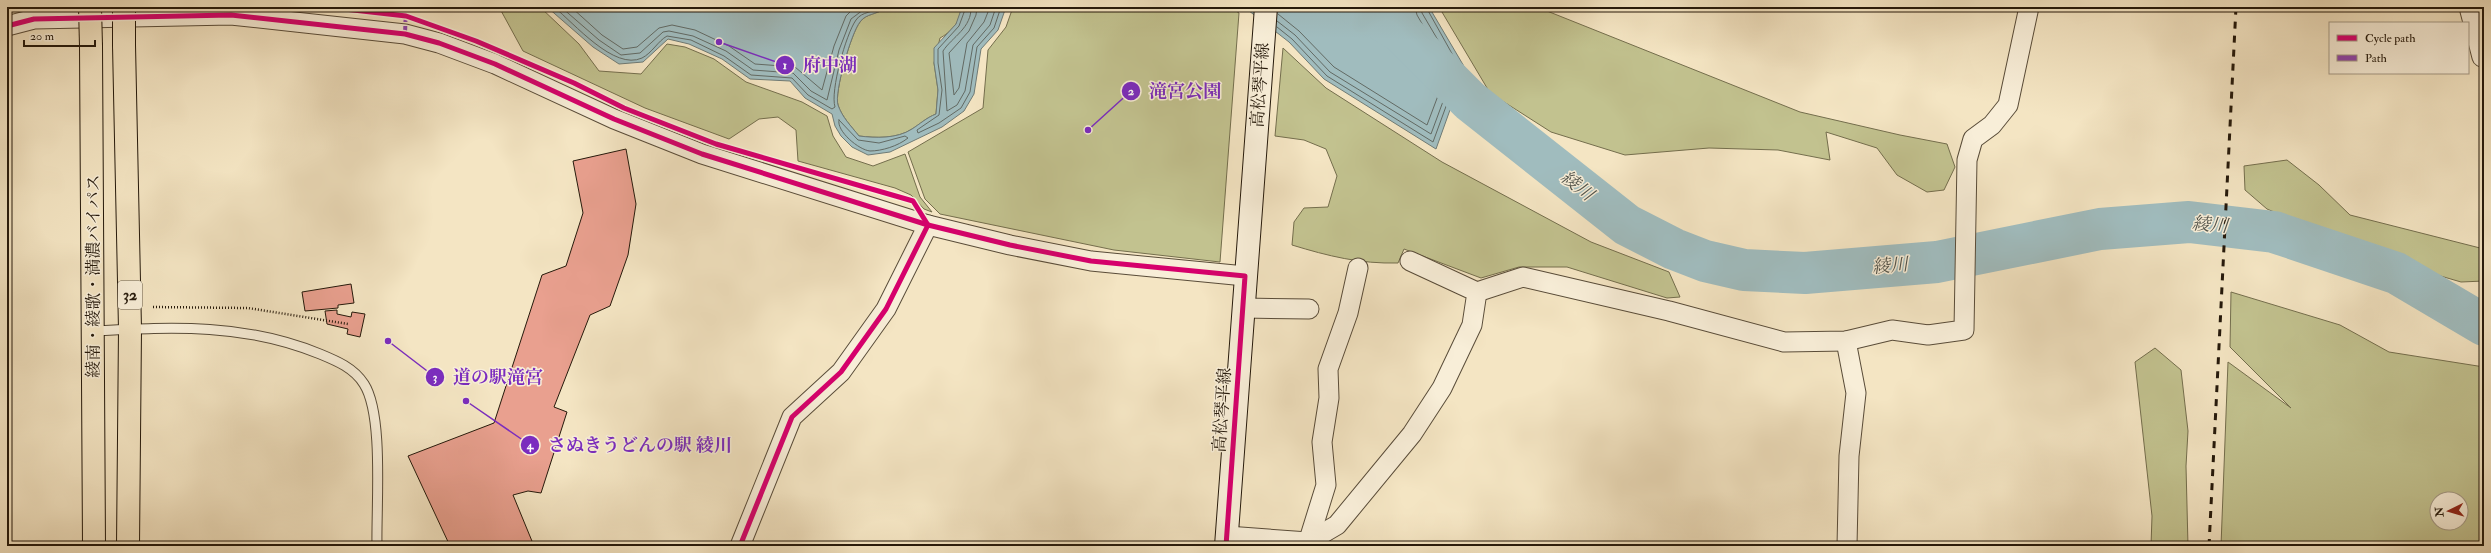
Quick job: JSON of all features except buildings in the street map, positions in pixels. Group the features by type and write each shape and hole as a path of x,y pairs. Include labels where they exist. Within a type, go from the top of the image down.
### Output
{"highway":[{"name":"綾南・綾歌・満濃バイパス","path":"90,7 94,331 94,546"},
{"name":"綾南・綾歌・満濃バイパス","path":"124,7 130,329 128,546"}],"main road":[{"name":"高松琴平線","path":"1227,541 1245,276 1266,7"}],"street":[{"path":"1410,261 1477,292 1523,277 1669,311 1784,342 1846,341 1892,330 1928,335 1964,330 1967,160 1973,140 1992,125 2008,105 2029,7"},
{"path":"2469,7 2482,57"},
{"path":"7,26 34,20 231,15 405,34 439,43 495,64 614,119 702,154 928,225 1010,245 1091,261 1245,276"},
{"path":"740,546 792,417 841,372 886,309 928,225"},
{"path":"1307,544 1326,485 1322,442 1329,398 1328,369 1348,313 1358,268"},
{"path":"1227,541 1307,544 1337,525 1412,434 1442,388 1472,325 1477,292"},
{"path":"1243,308 1309,309"},
{"path":"1846,341 1856,393 1849,456 1847,546"}],"lane":[{"path":"94,331 130,329 198,329 267,336 329,358 354,373 364,384 375,414 377,546"}],"path":[{"path":"154,307 248,308 348,324"}],"green space":[{"path":"499,7 540,7 579,44 599,71 641,74 667,44 685,47 714,59 746,82 802,102 827,116 833,136 846,157 873,166 905,154 920,197 932,212 924,209 911,195 895,188 798,161 796,130 778,117 759,119 729,139 645,108 523,51"},
{"path":"886,7 962,7 962,12 955,25 948,33 940,38 934,63 938,90 936,114 900,135 879,137 859,136 844,117 838,105 838,89 844,63 856,28 865,17 883,10"},
{"path":"1013,7 1230,7 1239,13 1220,262 1114,250 940,214 925,199 908,152 983,108 988,50 1006,27"},
{"path":"1439,7 1537,7 1800,112 1900,135 1947,144 1955,167 1944,190 1927,192 1897,175 1877,148 1826,132 1830,160 1778,150 1709,148 1625,155 1551,132 1490,93"},
{"path":"1283,48 1326,88 1442,162 1591,242 1669,272 1680,297 1667,298 1567,267 1519,267 1481,278 1404,249 1398,263 1384,263 1357,261 1318,253 1292,245 1294,222 1304,208 1328,207 1337,176 1326,149 1304,140 1275,136"},
{"path":"2287,160 2319,185 2350,215 2484,249 2484,281 2461,282 2393,262 2267,209 2245,190 2244,166"},
{"path":"2231,292 2340,325 2389,352 2484,367 2484,546 2221,546 2228,362 2291,408 2230,347"},
{"path":"2155,348 2181,370 2188,431 2186,466 2188,546 2151,546 2152,516 2135,362"}],"water":[{"path":"547,7 886,7 883,10 865,17 856,28 844,63 837,98 842,114 859,136 879,137 900,135 936,114 938,90 934,63 934,48 956,24 962,7 1006,7 998,30 981,49 974,94 964,111 942,127 890,152 868,155 852,147 841,136 835,126 832,114 805,98 790,81 750,79 722,59 689,44 668,39 643,62 619,64 593,47"},
{"path":"1244,7 1429,7 1465,68 1436,149 1324,79 1289,42"}],"waterway":[{"name":"綾川","path":"1359,7 1400,31 1470,101 1627,225 1674,249 1705,261 1744,270 1805,273 1937,262 2100,229 2189,222 2274,232 2396,273 2484,325"}],"railway":[{"path":"2209,546 2236,7"}],"marked path":[{"path":"405,34 406,7"}],"cycle path":[{"path":"327,7 406,16 476,41 574,83 624,108 716,144 913,201 928,225"},
{"path":"7,26 34,19 231,15 405,34 439,43 495,64 614,119 702,154 928,225 1010,245 1091,261 1245,276 1226,546"},
{"path":"740,546 792,417 841,372 886,309 928,225"}],"place":[{"name":"府中湖","path":"719,42"},
{"name":"滝宮公園","path":"1088,130"},
{"name":"道の駅滝宮","path":"388,341"},
{"name":"さぬきうどんの駅 綾川","path":"466,401"}]}
